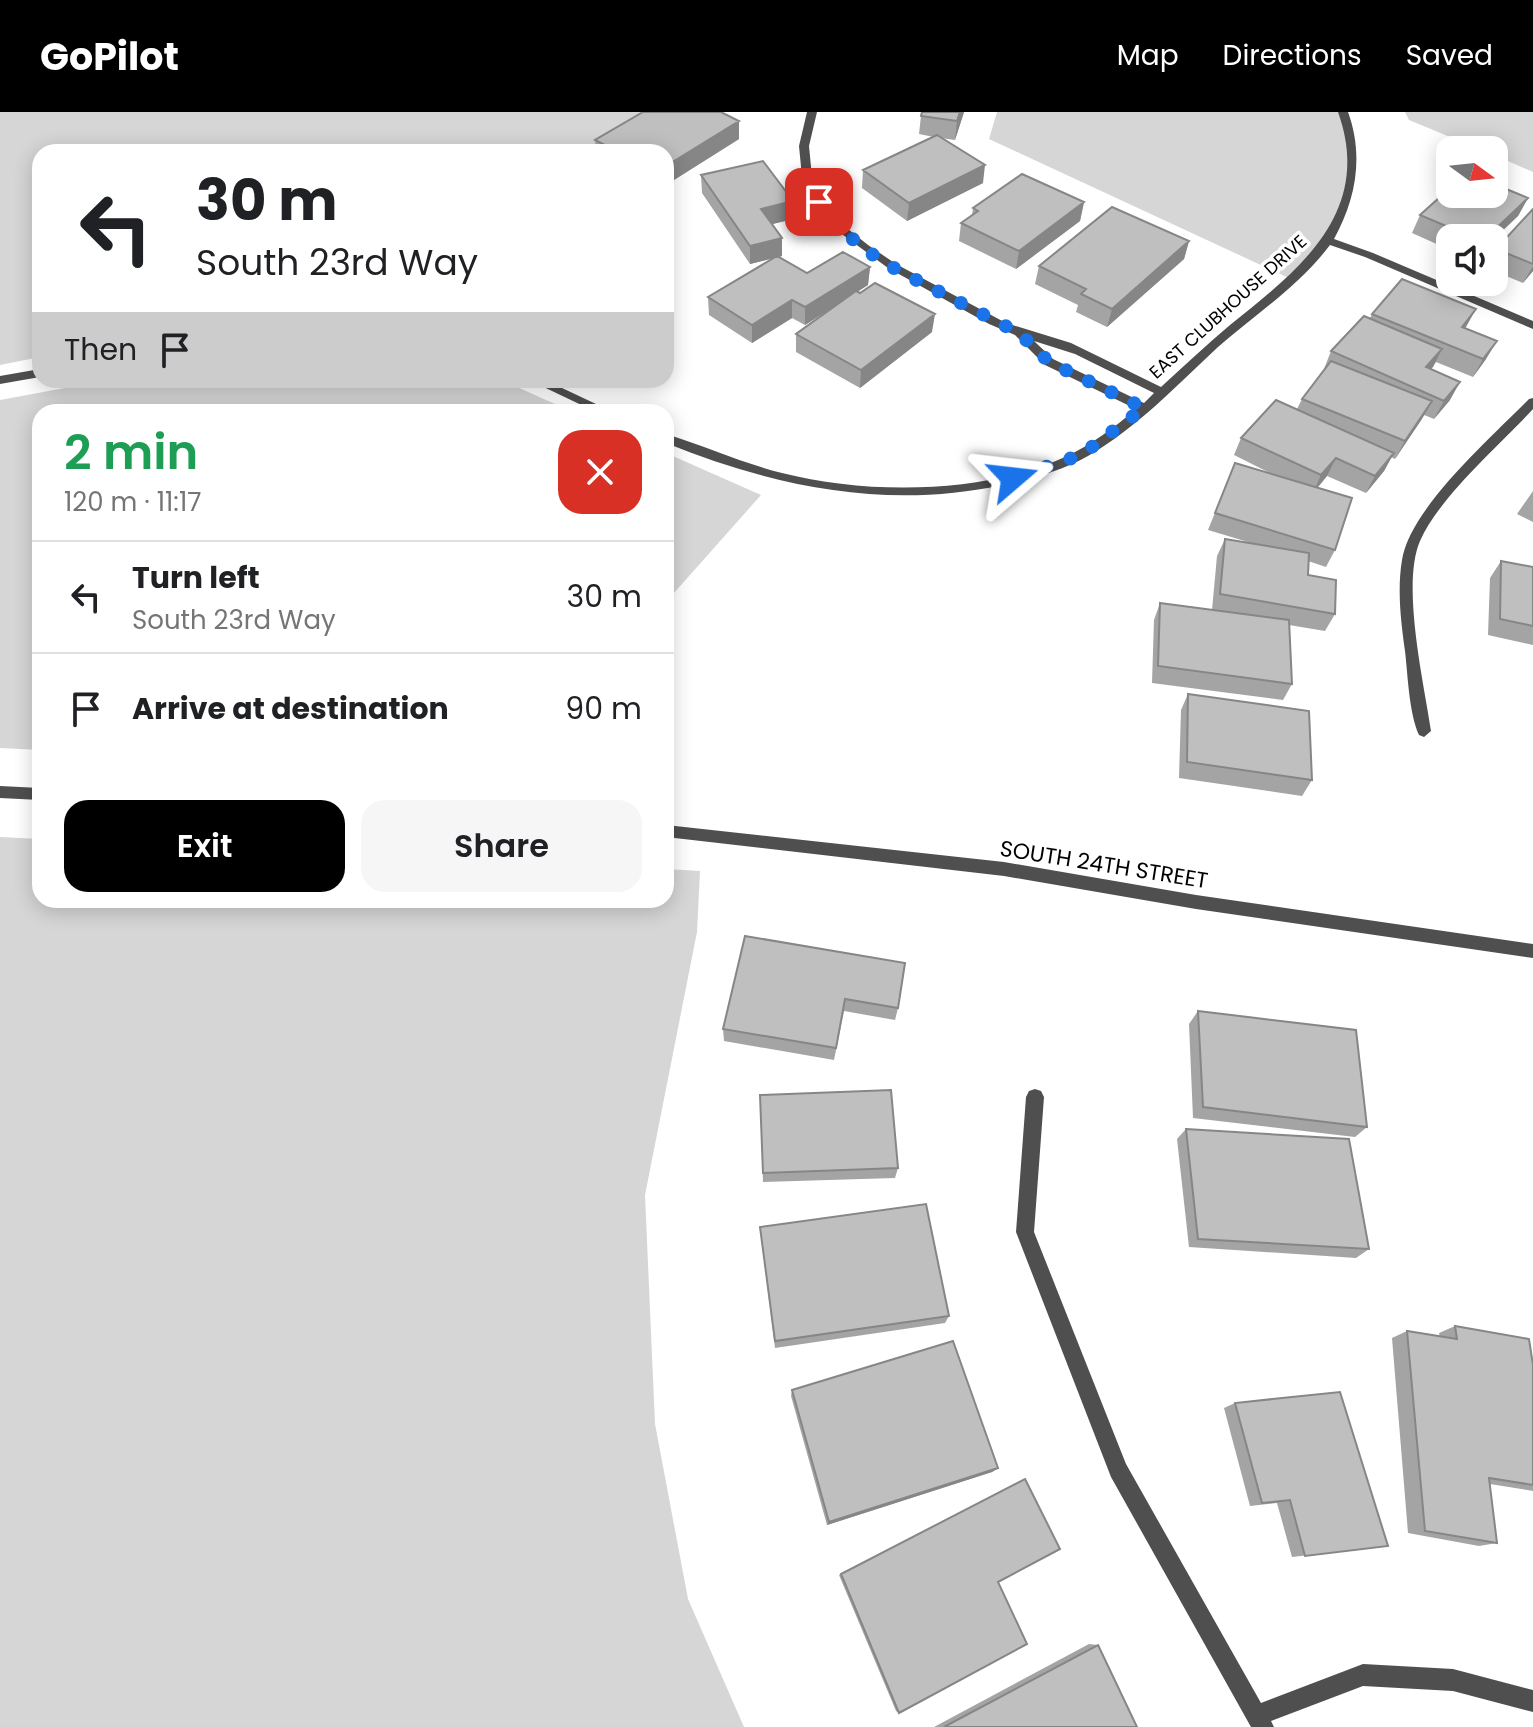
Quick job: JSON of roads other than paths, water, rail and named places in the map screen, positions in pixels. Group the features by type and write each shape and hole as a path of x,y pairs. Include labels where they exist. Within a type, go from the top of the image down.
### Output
{"street":[{"path":"812,112 803,139 806,182 819,202 859,246 897,270 1019,333 1068,346 1161,392"},
{"name":"EAST CLUBHOUSE DRIVE","path":"674,441 776,479 866,494 942,490 1013,478 1081,455 1144,408 1291,279 1328,241 1341,213 1352,176 1348,122 1343,112"},
{"path":"1328,241 1369,255 1533,325"},
{"path":"1019,333 1049,362 1144,408"},
{"path":"1049,362 1068,346"},
{"path":"0,380 32,374"},
{"path":"553,388 589,404"},
{"path":"1424,731 1406,597 1412,543 1437,507 1533,402"},
{"path":"0,792 32,794"},
{"name":"SOUTH 24TH STREET","path":"674,832 1004,869 1196,902 1533,951"},
{"path":"1035,1097 1025,1232 1118,1470 1261,1721 1363,1675 1453,1680 1533,1701"}]}
